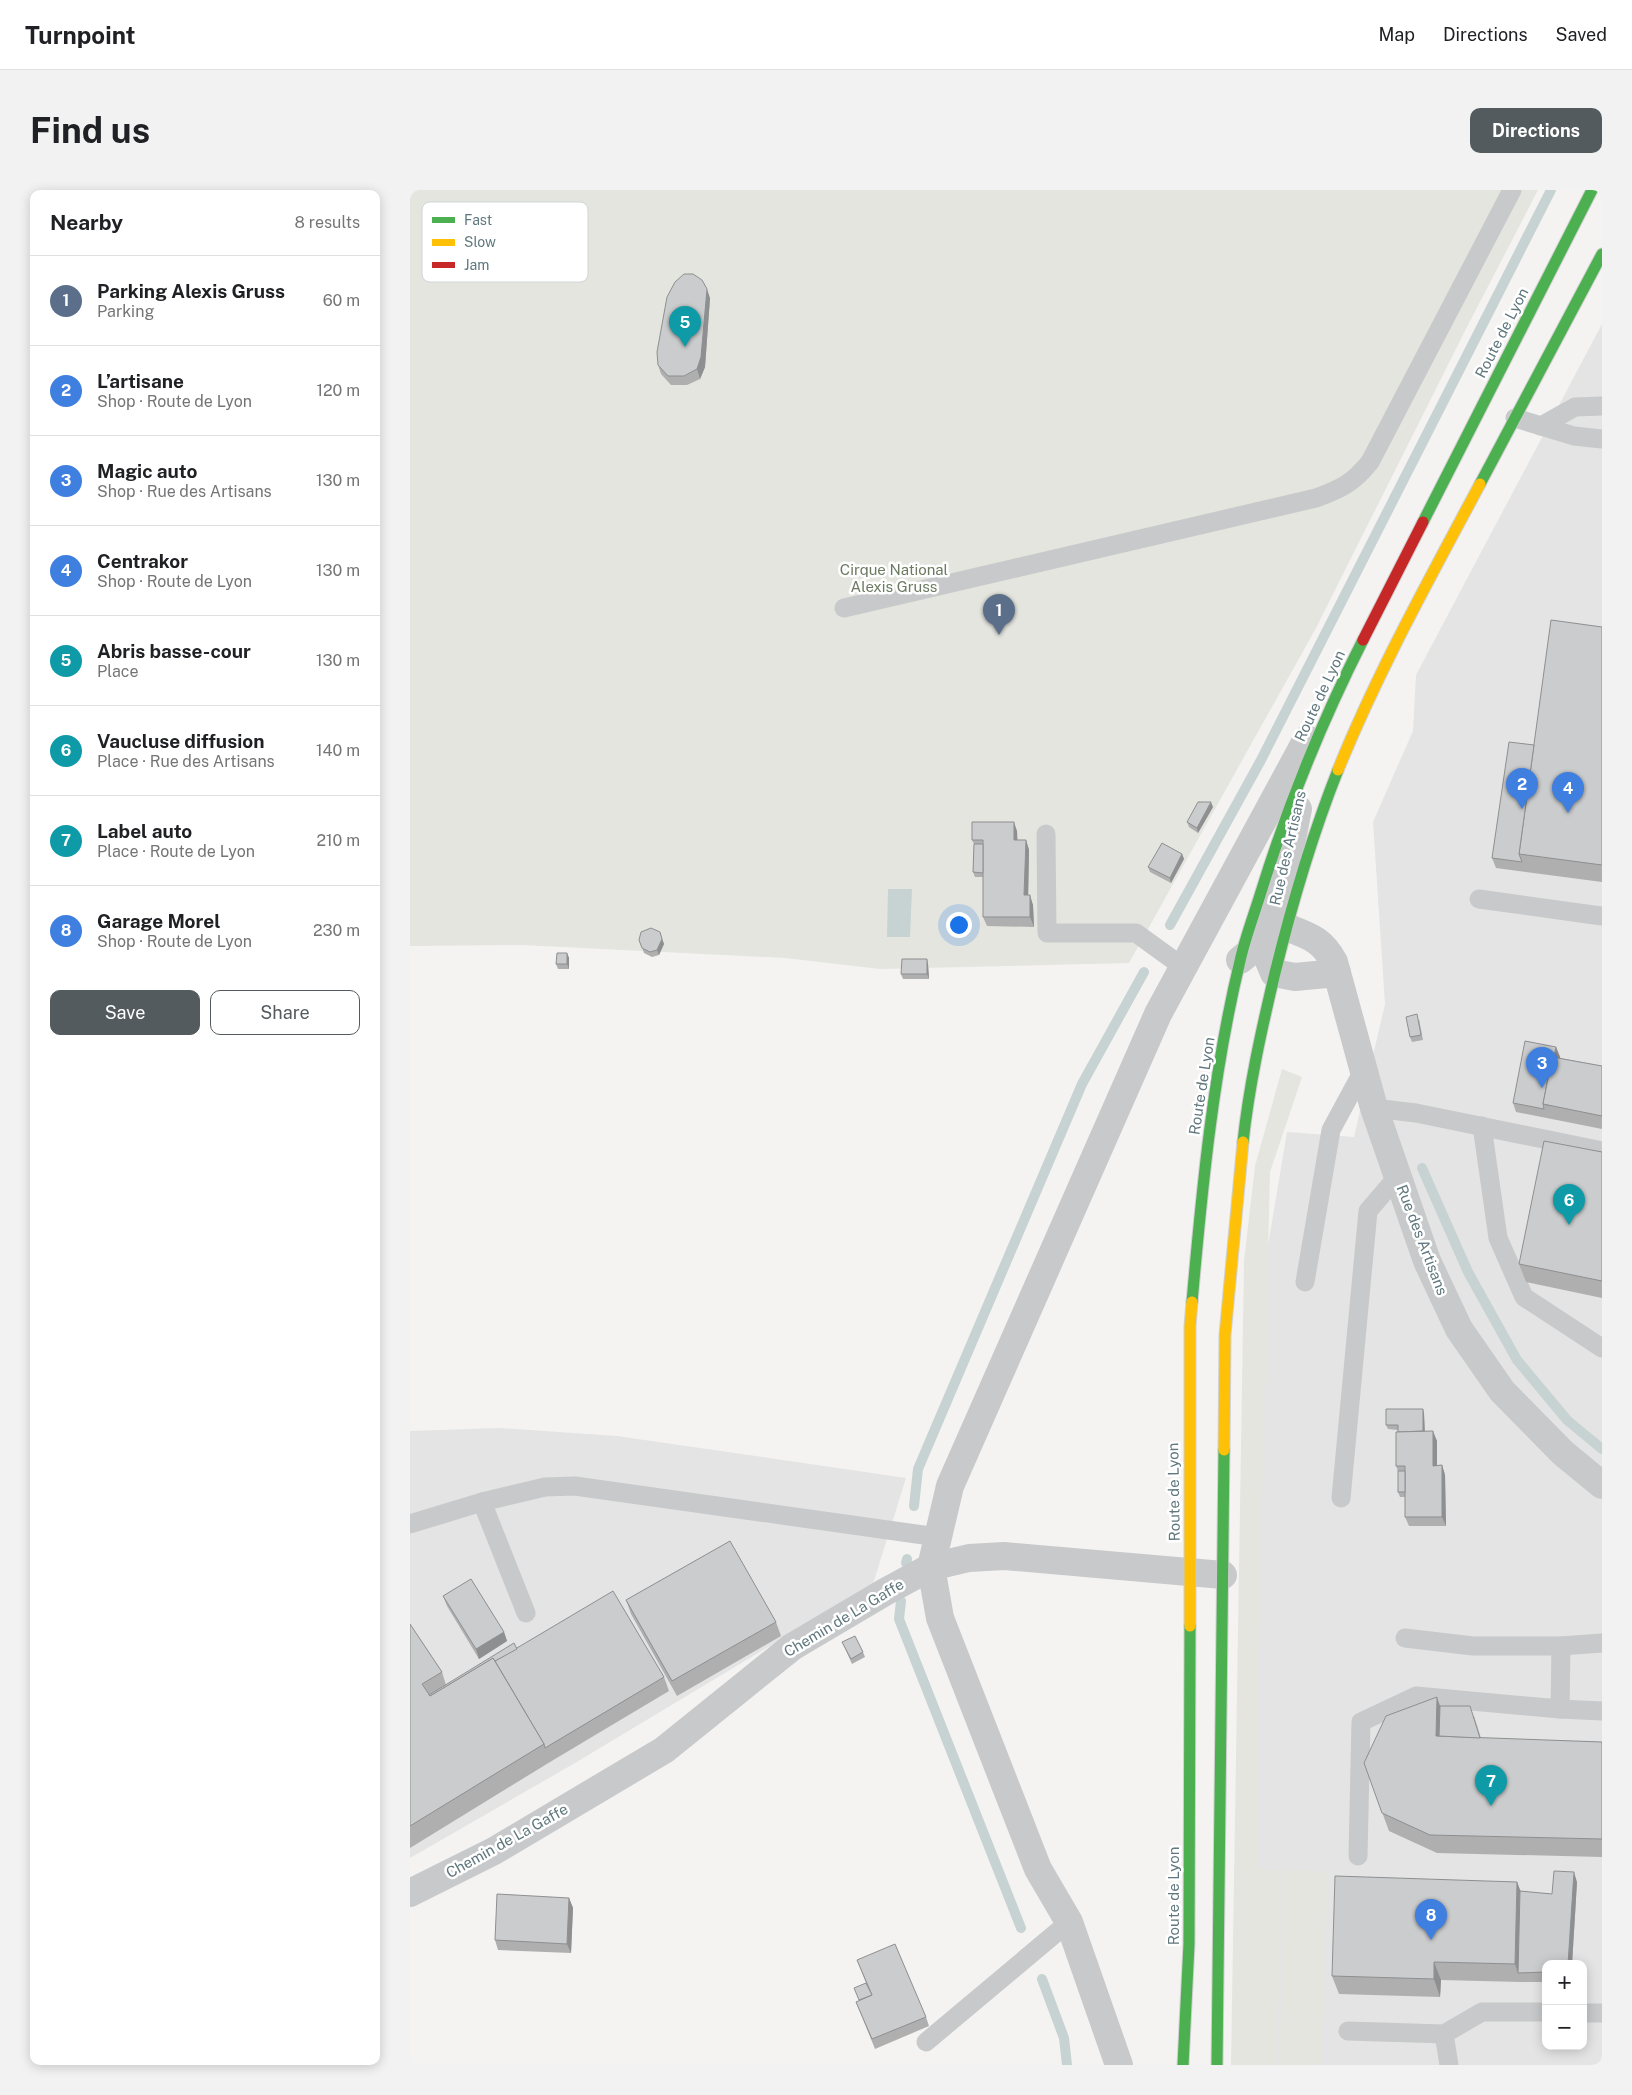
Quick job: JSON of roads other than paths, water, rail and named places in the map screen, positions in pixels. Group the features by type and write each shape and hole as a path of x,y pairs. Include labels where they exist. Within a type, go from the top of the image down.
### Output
{"main road":[{"name":"Route de Lyon","path":"1183,2065 1188,1944 1191,1572 1188,1454 1190,1326 1202,1191 1218,1072 1240,960 1274,848 1308,757 1353,660 1592,190"},
{"path":"1276,933 1355,729 1399,638 1602,254"},
{"path":"1217,2065 1220,1944 1225,1335 1246,1103 1274,973"}],"street":[{"path":"1120,2065 1069,1922 1038,1869 1003,1784 940,1618 931,1567 950,1486 1158,1014 1294,761 1353,660"},
{"name":"Rue des Artisans","path":"1274,973 1264,949 1276,933 1287,864 1308,757"},
{"path":"1240,960 1276,933"},
{"name":"Rue des Artisans","path":"1276,933 1316,939 1328,952 1337,973 1374,1108 1427,1261 1459,1329 1502,1391 1562,1453 1602,1485"},
{"path":"1274,973 1295,977 1337,973"},
{"name":"Chemin de La Gaffe","path":"410,1893 494,1852 664,1750 792,1647 931,1567 969,1558 1004,1556 1223,1575"}],"lane":[{"path":"844,608 1316,498 1339,490 1357,478 1370,462 1512,190"},
{"path":"1541,426 1576,407 1602,406"},
{"path":"1515,418 1574,436 1602,439"},
{"path":"1046,834 1047,933 1136,933 1182,967"},
{"path":"1479,898 1602,916"},
{"path":"1305,1282 1330,1130 1364,1069"},
{"path":"1374,1108 1416,1112 1602,1151"},
{"path":"1482,1126 1498,1238 1524,1297 1602,1348"},
{"path":"1341,1498 1368,1211 1398,1176"},
{"path":"410,1524 482,1502 545,1487 575,1486 938,1536"},
{"path":"482,1502 526,1613"},
{"path":"1405,1638 1473,1646 1562,1646 1602,1643"},
{"path":"1560,1709 1562,1646"},
{"path":"1358,1856 1362,1722 1416,1696 1602,1712"},
{"path":"926,2042 1069,1922"},
{"path":"1348,2030 1444,2034 1482,2012 1542,2012"},
{"path":"1587,2013 1602,2013"},
{"path":"1444,2034 1449,2065"}],"waterway":[{"path":"1170,925 1261,760 1551,190"},
{"path":"914,1506 918,1469 1082,1084 1144,972"},
{"path":"1422,1168 1468,1272 1517,1360 1567,1420 1602,1449"},
{"path":"906,1563 907,1559"},
{"path":"901,1601 899,1619 1021,1928"},
{"path":"1042,1979 1064,2038 1067,2065"}],"place":[{"name":"Abris basse-cour","path":"685,347"},
{"name":"Parking Alexis Gruss","path":"999,635"},
{"name":"L’artisane","path":"1522,809"},
{"name":"Centrakor","path":"1568,813"},
{"name":"Magic auto","path":"1542,1088"},
{"name":"Vaucluse diffusion","path":"1569,1225"},
{"name":"Label auto","path":"1491,1806"},
{"name":"Garage Morel","path":"1431,1940"}],"park label":[{"name":"Cirque National Alexis Gruss","path":"894,578"}]}
